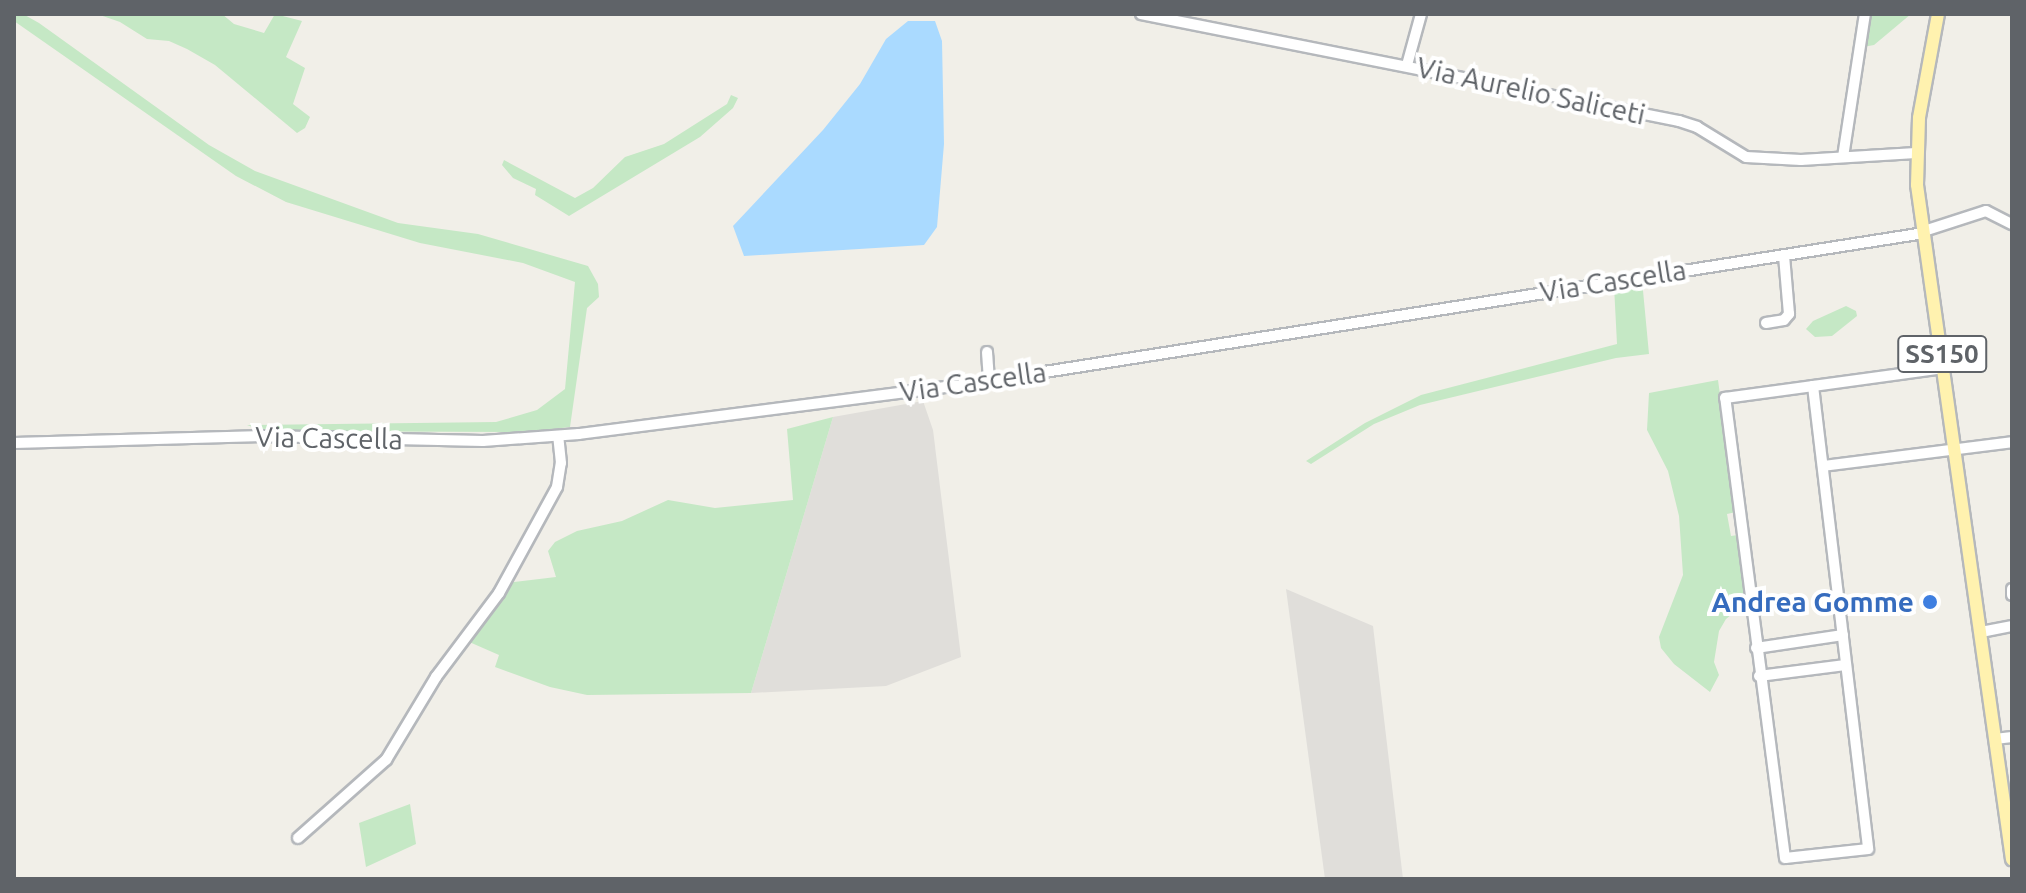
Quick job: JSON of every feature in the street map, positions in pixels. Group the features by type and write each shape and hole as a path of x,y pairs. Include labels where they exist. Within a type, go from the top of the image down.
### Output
{"main road":[{"name":"SS150","path":"1938,14 1916,153 1924,232 2012,859"}],"street":[{"name":"Via Aurelio Saliceti","path":"1141,14 1683,122 1746,157 1801,160 1916,153"},
{"path":"1407,65 1421,14"},
{"path":"1843,157 1865,14"},
{"name":"Via Cascella","path":"14,443 263,436 483,441 558,436 989,380 1784,256 1924,232 1986,211 2012,224"},
{"path":"1766,323 1784,320 1789,314 1784,256"},
{"path":"987,352 989,380"},
{"path":"1813,386 1868,849 1785,858 1725,398 1944,368"},
{"path":"298,838 386,760 436,677 499,593 557,487 561,463 558,436"},
{"path":"1823,466 2012,442"},
{"path":"1981,632 2012,626"},
{"path":"1756,648 1843,635"},
{"path":"1759,676 1845,665"},
{"path":"1995,739 2012,737"}],"shaded area":[{"path":"923,401 933,430 961,657 886,686 751,693 833,417"},
{"path":"1286,589 1373,626 1403,879 1325,879"}],"green space":[{"path":"14,14 23,14 39,23 209,145 255,171 398,223 478,234 588,266 598,284 599,297 587,308 570,427 530,432 264,431 247,425 496,422 537,410 565,389 575,282 523,263 420,243 286,202 236,176 14,21"},
{"path":"97,14 222,14 234,24 264,33 275,14 302,21 286,57 305,68 293,104 310,117 305,128 297,133 215,65 187,49 169,41 147,39 120,22"},
{"path":"1868,14 1911,14 1874,45 1863,47"},
{"path":"731,95 738,98 733,108 700,137 569,216 535,195 536,189 513,178 502,165 504,160 575,198 593,188 625,157 664,144 727,104"},
{"path":"1642,280 1649,354 1616,358 1420,405 1374,424 1311,464 1306,461 1365,423 1421,395 1617,344 1614,286"},
{"path":"1846,306 1856,311 1857,316 1832,336 1815,337 1806,329 1813,321"},
{"path":"1718,380 1736,512 1727,514 1731,536 1738,535 1747,602 1726,619 1719,631 1714,662 1719,675 1710,692 1674,664 1661,648 1659,637 1683,575 1679,516 1668,471 1647,430 1649,393"},
{"path":"833,417 751,693 587,695 550,687 495,667 499,655 467,641 506,583 556,577 548,551 555,542 577,531 622,521 668,500 715,508 793,500 787,429"},
{"path":"410,804 416,844 366,867 359,823"}],"water":[{"path":"908,21 935,21 942,41 944,144 937,227 924,245 744,256 733,226 823,130 860,84 886,39"}],"place":[{"name":"Andrea Gomme","path":"1930,602"}]}
